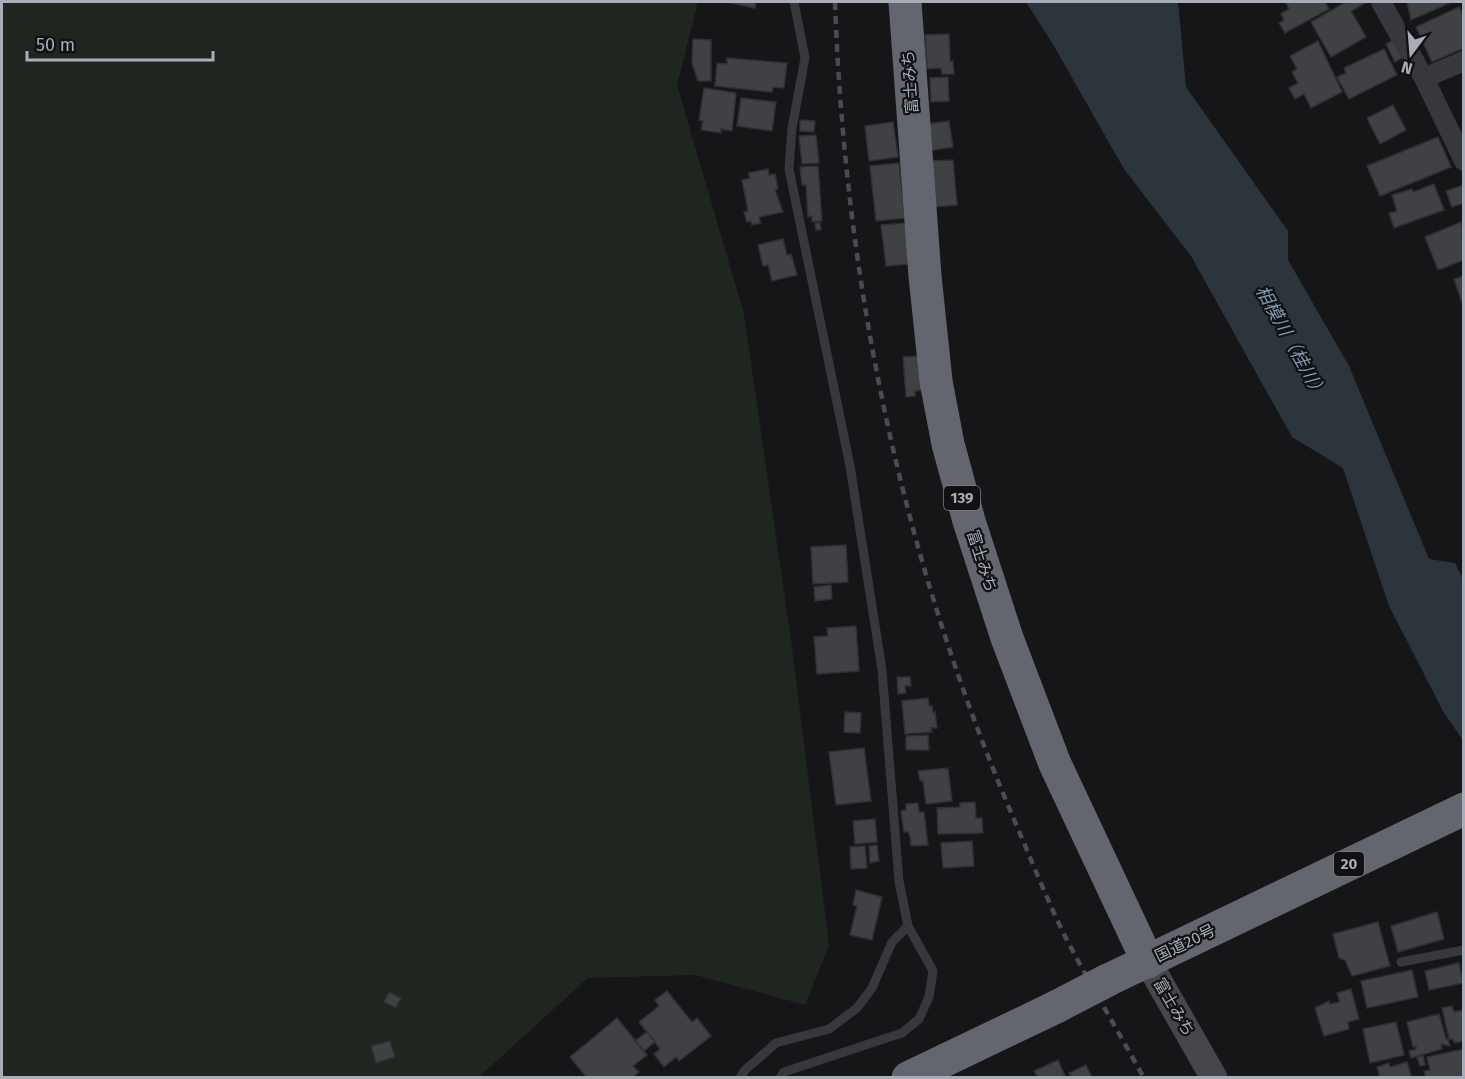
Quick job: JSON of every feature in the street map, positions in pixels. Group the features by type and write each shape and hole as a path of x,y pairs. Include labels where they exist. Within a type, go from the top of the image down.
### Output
{"highway":[{"name":"富士みち","path":"905,2 925,276 936,381 948,444 969,521 997,606 1051,753 1148,962"},
{"name":"国道20号","path":"908,1077 1464,809"}],"street":[{"path":"1381,2 1424,78 1464,161"},
{"path":"1424,78 1464,61"},
{"name":"富士みち","path":"1148,962 1214,1077"}],"lane":[{"path":"780,1077 784,1072 902,1033 919,1019 929,997 933,971 908,926 898,881 882,670 850,466 789,169 792,128 805,58 794,2"},
{"path":"740,1077 776,1043 829,1029 857,1008 872,988 892,942 908,926"},
{"path":"1401,962 1464,950"}],"shaded area":[{"path":"2,2 698,2 677,85 744,314 792,647 829,945 805,1005 695,975 588,978 481,1075 483,1077 2,1078"}],"water":[{"name":"相模川（桂川）","path":"1026,2 1178,2 1186,87 1288,231 1288,260 1349,366 1429,559 1455,563 1463,579 1463,740 1444,713 1389,606 1343,468 1292,437 1191,256 1124,169 1054,46"}],"building":[{"path":"727,2 756,2 755,8"},
{"path":"1325,2 1329,9 1285,33 1279,23 1284,20 1281,14 1289,9 1286,3"},
{"path":"1346,2 1367,2 1351,11 1366,37 1331,57 1311,22"},
{"path":"1407,2 1452,2 1411,20"},
{"path":"1459,7 1464,17 1464,48 1432,62 1416,27"},
{"path":"949,34 950,62 953,61 954,74 942,74 941,68 927,69 925,35"},
{"path":"693,39 711,40 711,81 698,81 692,63"},
{"path":"1393,40 1402,58 1395,62 1386,44"},
{"path":"1318,41 1342,92 1311,108 1304,94 1295,99 1289,88 1298,83 1292,72 1297,69 1290,56"},
{"path":"1384,49 1397,75 1349,99 1337,77 1346,73 1344,68"},
{"path":"727,58 787,63 784,88 773,87 772,92 715,86 717,63 727,64"},
{"path":"948,77 949,101 931,102 930,78"},
{"path":"704,88 736,93 732,131 721,129 721,133 701,130 703,121 699,120"},
{"path":"741,98 776,102 772,131 737,126"},
{"path":"1393,105 1406,130 1380,144 1367,118"},
{"path":"800,120 815,121 814,132 800,131"},
{"path":"949,121 953,147 929,151 926,124"},
{"path":"893,122 898,157 869,161 865,126"},
{"path":"816,135 819,163 802,164 799,136"},
{"path":"1438,137 1451,167 1380,196 1367,166"},
{"path":"953,160 957,205 933,207 929,161"},
{"path":"899,163 905,218 876,221 870,166"},
{"path":"818,166 822,221 812,222 812,216 808,217 806,185 802,185 800,167"},
{"path":"768,169 769,175 775,174 778,189 775,190 783,212 759,217 761,223 752,225 751,221 747,222 744,212 748,211 742,180 750,178 748,173"},
{"path":"1434,184 1444,210 1394,228 1389,213 1397,211 1392,195 1412,189 1413,192"},
{"path":"1464,185 1464,203 1452,207 1446,191"},
{"path":"1461,222 1464,260 1438,270 1425,237"},
{"path":"815,223 820,223 821,230 816,230"},
{"path":"906,223 910,264 886,266 881,225"},
{"path":"783,239 787,255 791,254 797,275 772,281 768,265 763,266 758,245"},
{"path":"1464,276 1464,306 1463,306 1454,279"},
{"path":"919,356 923,390 915,391 915,396 906,397 903,357"},
{"path":"846,545 848,582 813,584 811,547"},
{"path":"831,585 832,599 815,601 814,587"},
{"path":"856,626 859,671 817,674 814,637 828,636 827,628"},
{"path":"897,677 910,677 911,686 905,686 906,693 898,694"},
{"path":"928,698 929,706 932,706 933,713 935,712 937,728 931,728 932,732 905,734 902,701"},
{"path":"845,712 861,713 860,733 844,732"},
{"path":"928,735 929,750 906,750 906,736"},
{"path":"864,748 871,801 836,805 829,752"},
{"path":"948,768 952,801 926,804 923,781 920,781 918,771"},
{"path":"975,802 976,818 982,818 983,833 938,834 937,808 960,807 960,803"},
{"path":"918,803 919,812 924,812 928,845 911,846 908,832 904,832 901,811 906,810 906,804"},
{"path":"875,819 877,842 855,844 853,821"},
{"path":"972,841 974,866 943,868 941,843"},
{"path":"877,845 879,861 870,863 869,846"},
{"path":"865,846 867,868 851,869 850,847"},
{"path":"856,890 882,897 872,940 850,935 857,906 853,905"},
{"path":"1437,912 1444,939 1398,952 1391,926"},
{"path":"1378,922 1390,966 1352,976 1345,960 1339,958 1333,934"},
{"path":"1459,963 1463,983 1429,990 1425,971"},
{"path":"1412,970 1418,997 1367,1008 1361,981"},
{"path":"1351,989 1359,1019 1348,1022 1349,1029 1324,1036 1315,1008 1329,1001 1330,1004 1340,1002 1337,993"},
{"path":"667,991 692,1022 697,1018 711,1036 679,1061 676,1057 664,1067 654,1054 660,1049 639,1022 659,1006 655,1000"},
{"path":"389,992 401,998 396,1008 384,1002"},
{"path":"1452,1006 1454,1012 1464,1010 1464,1041 1455,1043 1449,1039 1442,1008"},
{"path":"1439,1014 1450,1046 1441,1044 1442,1049 1411,1058 1409,1051 1416,1049 1416,1046 1413,1047 1407,1022"},
{"path":"617,1018 647,1055 633,1066 639,1072 632,1078 587,1078 570,1057"},
{"path":"1396,1022 1404,1055 1370,1063 1363,1029"},
{"path":"647,1032 655,1042 644,1051 635,1041"},
{"path":"390,1041 395,1057 376,1063 371,1046"},
{"path":"1464,1049 1464,1078 1426,1078 1424,1071 1430,1070 1427,1057"},
{"path":"1423,1056 1425,1065 1420,1066 1417,1057"},
{"path":"1058,1060 1066,1078 1033,1078 1037,1076 1034,1071"},
{"path":"1407,1062 1412,1078 1380,1078 1377,1067 1389,1063 1390,1067"},
{"path":"1086,1065 1092,1078 1072,1078 1069,1073"}],"railway":[{"path":"835,2 841,108 852,213 867,318 887,421 912,524 941,625 976,725 1055,914 1069,944 1144,1078"}]}
